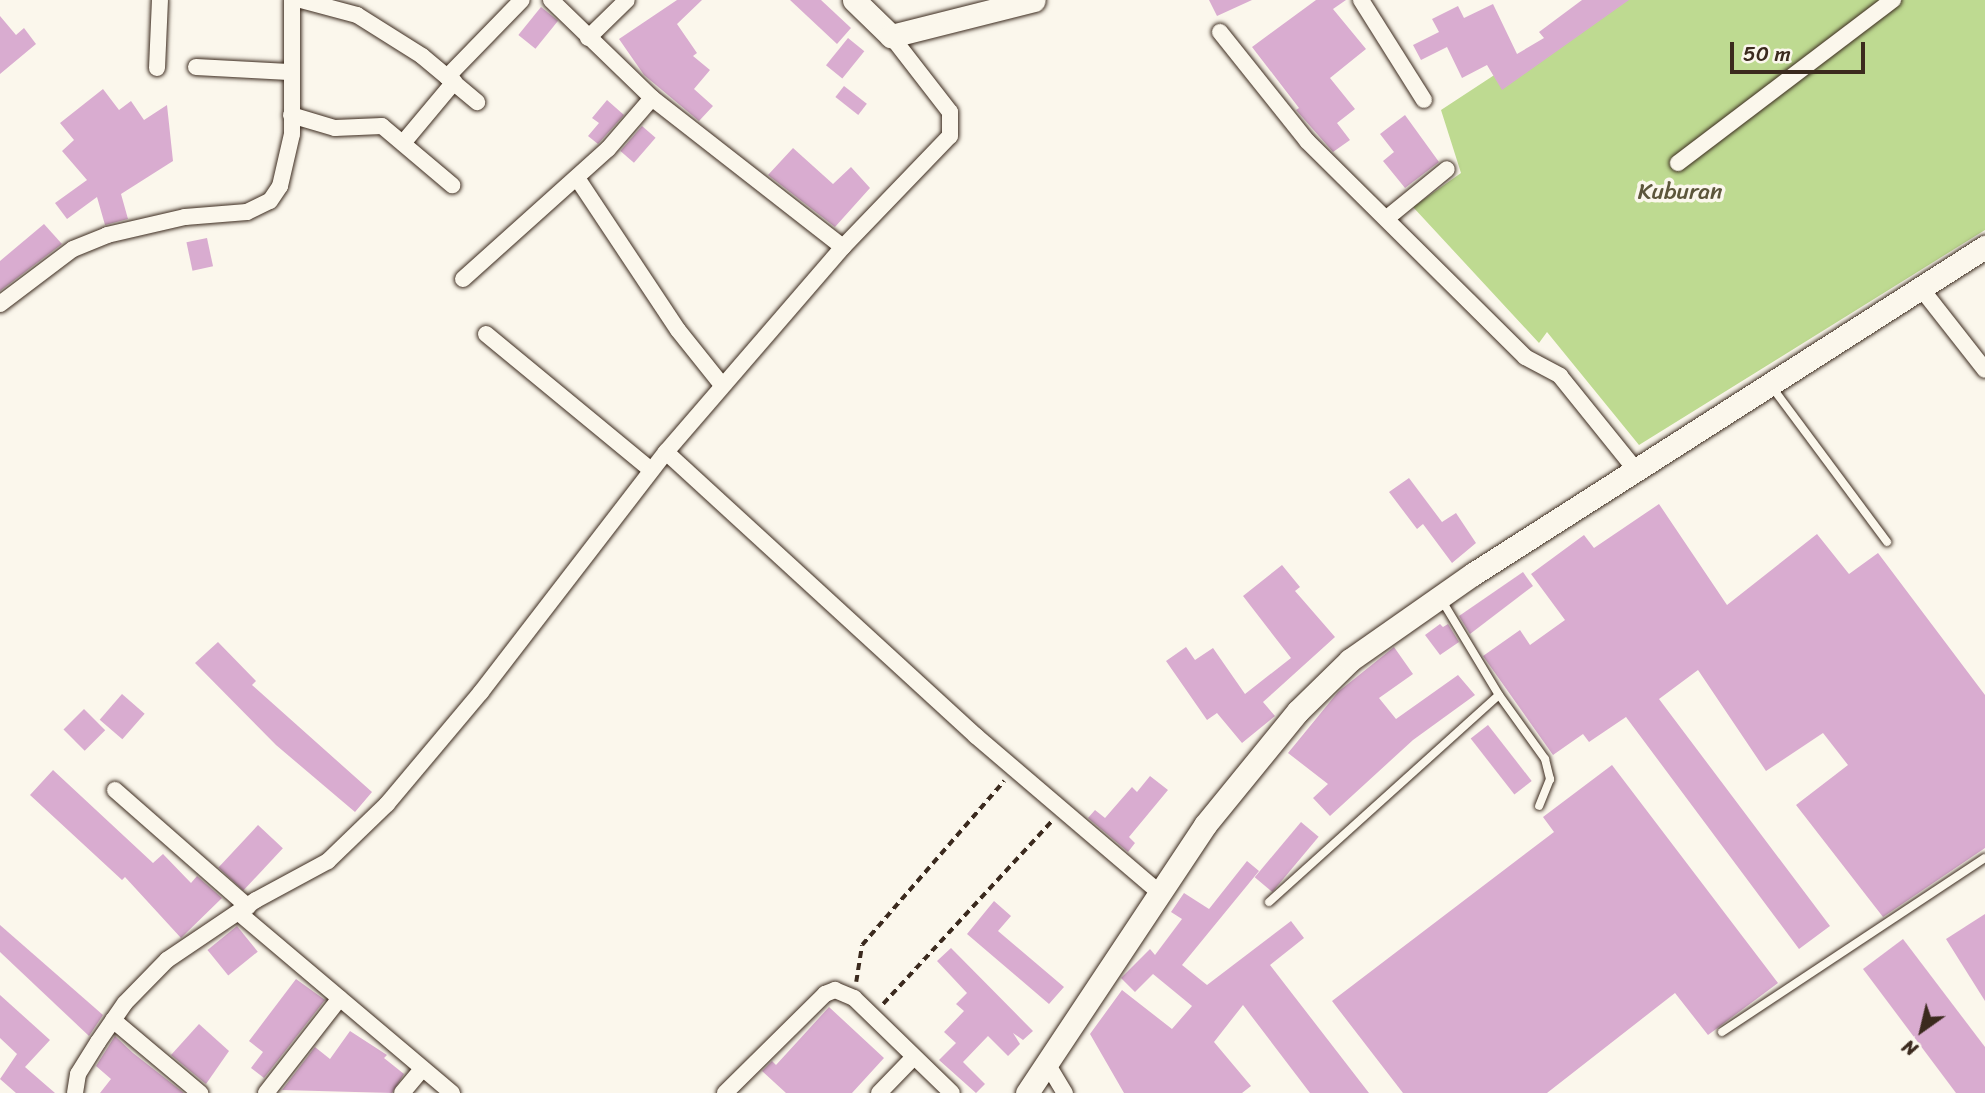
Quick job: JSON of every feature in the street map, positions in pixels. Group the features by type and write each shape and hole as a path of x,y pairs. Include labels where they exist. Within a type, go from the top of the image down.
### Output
{"main road":[{"path":"854,0 891,36 1034,0"},
{"path":"1027,1093 1205,825 1298,711 1350,660 1439,597 1635,468 1985,247"}],"street":[{"path":"156,68 160,0"},
{"path":"0,304 73,249 107,235 184,217 247,212 270,201 280,186 291,115 289,72 292,0"},
{"path":"301,0 357,15 477,102"},
{"path":"403,143 450,80 522,0"},
{"path":"551,0 652,98 843,247"},
{"path":"588,38 627,0"},
{"path":"1361,0 1424,100"},
{"path":"1678,163 1893,0"},
{"path":"1220,32 1307,141 1525,357 1560,376 1635,468"},
{"path":"75,1093 78,1074 113,1020 167,960 244,910 328,861 387,804 481,692 651,470 722,385 843,247 940,149 954,125 950,112 891,36"},
{"path":"196,67 289,72"},
{"path":"463,279 577,178 652,98"},
{"path":"291,115 335,128 371,123 403,143 453,185"},
{"path":"1387,218 1447,169"},
{"path":"577,178 678,330 722,385"},
{"path":"1920,287 1985,370"},
{"path":"486,334 651,470"},
{"path":"666,452 1061,811 1161,894"},
{"path":"116,790 340,998 452,1093"},
{"path":"749,1093 731,1087 825,994 840,991 854,998 912,1059 951,1093"},
{"path":"266,1093 340,998"},
{"path":"113,1020 200,1093"},
{"path":"879,1093 912,1059"},
{"path":"1048,1065 1065,1093"},
{"path":"402,1093 422,1069"}],"lane":[{"path":"1770,384 1887,542"},
{"path":"1439,597 1550,772 1539,806"},
{"path":"1269,902 1499,695"},
{"path":"1722,1032 1985,858"}],"path":[{"path":"854,998 862,945 1015,768"},
{"path":"872,1016 1061,811"}],"green space":[{"name":"Kuburan","path":"1609,0 1985,0 1985,230 1639,445 1547,332 1539,343 1413,207 1461,173 1441,110"}],"building":[{"path":"677,0 702,0 677,24 697,53 693,56 710,70 694,89 713,106 699,121 644,75 619,39"},
{"path":"790,0 821,0 851,28 837,44"},
{"path":"1209,0 1252,0 1217,16"},
{"path":"1316,0 1346,0 1333,9 1366,49 1330,78 1355,109 1337,123 1350,140 1333,152 1296,110 1299,108 1252,47"},
{"path":"1582,0 1629,0 1502,90 1487,65 1462,78 1447,47 1421,60 1413,45 1439,32 1432,19 1458,6 1464,18 1493,4 1517,54 1544,38 1539,32"},
{"path":"541,7 558,21 535,49 518,35"},
{"path":"0,16 16,35 24,28 36,44 0,74"},
{"path":"848,38 864,51 842,78 826,65"},
{"path":"844,86 867,104 858,115 835,97"},
{"path":"103,89 119,110 131,101 144,120 167,105 173,161 121,194 128,219 105,225 97,197 67,219 55,203 87,180 62,151 74,140 60,123"},
{"path":"607,100 624,115 598,144 588,136 599,123 592,118"},
{"path":"1405,115 1439,162 1405,188 1383,161 1394,152 1380,134"},
{"path":"642,126 656,138 634,163 620,151"},
{"path":"793,148 833,184 851,167 870,188 835,227 768,175"},
{"path":"44,224 62,244 0,291 0,261"},
{"path":"207,238 213,266 192,271 186,242"},
{"path":"1409,478 1442,522 1456,513 1476,543 1452,563 1423,524 1417,529 1389,492"},
{"path":"1659,504 1727,605 1817,534 1849,574 1878,553 1985,695 1985,848 1883,917 1796,805 1848,765 1823,733 1766,771 1698,670 1659,699 1830,926 1799,949 1626,717 1589,742 1583,734 1553,755 1483,656 1520,630 1530,645 1565,620 1531,574 1584,535 1594,548"},
{"path":"1282,565 1300,587 1295,591 1335,637 1263,702 1275,716 1242,743 1217,713 1207,720 1166,661 1186,647 1195,660 1213,648 1245,694 1291,658 1243,596"},
{"path":"1523,572 1533,586 1470,634 1459,616"},
{"path":"1440,624 1443,627 1448,624 1459,642 1440,655 1425,635"},
{"path":"218,642 256,681 252,685 372,792 355,812 276,745 195,663"},
{"path":"1394,647 1413,674 1379,698 1396,719 1458,675 1475,695 1413,740 1330,816 1313,798 1328,784 1288,753 1338,692"},
{"path":"122,694 145,714 122,739 100,720"},
{"path":"84,709 105,730 85,751 63,730"},
{"path":"1488,725 1532,781 1514,794 1471,739"},
{"path":"1612,765 1778,983 1708,1035 1675,993 1547,1093 1403,1093 1332,1001 1554,832 1543,817"},
{"path":"53,770 153,863 163,854 191,883 197,876 222,898 181,938 125,877 122,880 30,795"},
{"path":"1150,776 1168,790 1129,837 1135,843 1128,852 1088,818 1095,810 1105,818 1132,787 1137,792"},
{"path":"1301,822 1319,837 1272,892 1255,877"},
{"path":"258,825 283,848 243,891 218,867"},
{"path":"1247,861 1259,871 1182,965 1207,985 1291,921 1304,938 1270,965 1369,1093 1310,1093 1243,1005 1214,1042 1251,1086 1242,1093 1124,1093 1090,1034 1122,990 1172,1029 1192,1006 1153,974 1135,992 1121,978 1150,949 1155,955 1182,919 1171,912 1184,893 1209,909"},
{"path":"994,901 1011,916 998,931 1064,987 1049,1004 967,934"},
{"path":"1985,914 1985,1001 1946,939"},
{"path":"0,925 103,1015 89,1036 0,952"},
{"path":"237,926 258,952 228,976 207,950"},
{"path":"1903,939 1985,1047 1985,1093 1956,1093 1863,969"},
{"path":"951,948 1033,1031 1023,1040 1013,1033 1020,1044 1008,1056 988,1036 963,1062 985,1084 976,1093 939,1060 956,1043 944,1032 964,1011 956,1004 967,993 937,961"},
{"path":"296,979 325,1000 264,1078 251,1068 263,1052 249,1041"},
{"path":"0,995 50,1040 25,1067 55,1093 16,1093 0,1079 17,1054 0,1038"},
{"path":"829,1007 884,1058 852,1093 786,1093 762,1071 772,1061 776,1065"},
{"path":"199,1024 229,1051 206,1084 171,1055"},
{"path":"350,1031 387,1055 384,1058 404,1074 392,1093 282,1090 315,1047 330,1059"},
{"path":"115,1036 184,1093 100,1093 111,1079 96,1066"}]}
